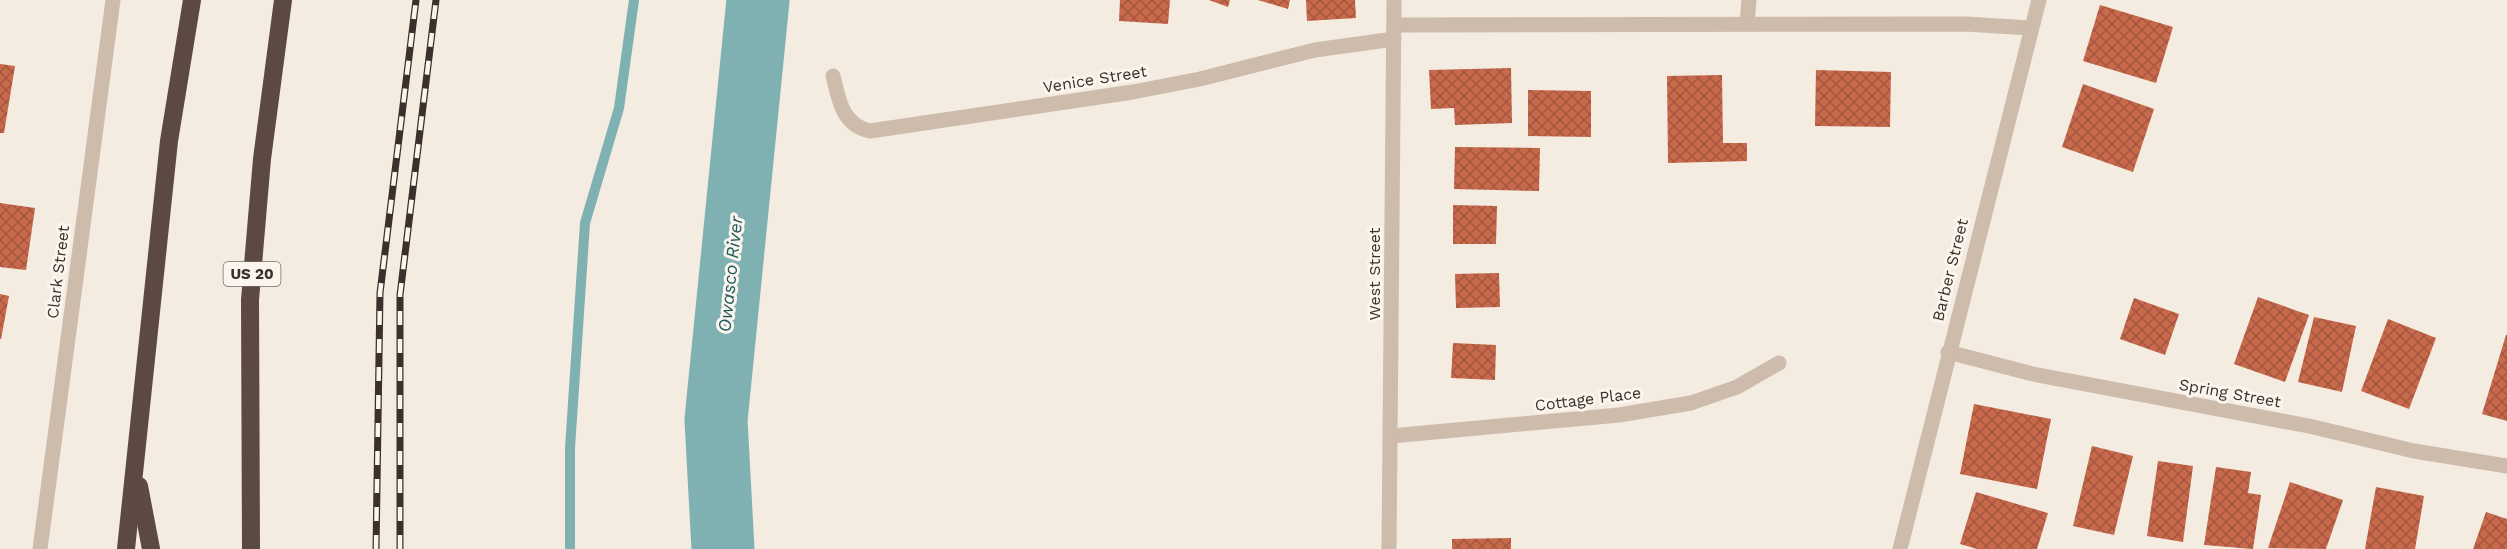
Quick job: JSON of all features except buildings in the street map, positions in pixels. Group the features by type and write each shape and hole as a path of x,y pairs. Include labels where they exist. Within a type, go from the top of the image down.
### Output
{"highway":[{"path":"126,549 169,141 192,0"},
{"name":"US 20","path":"251,549 250,300 262,159 283,0"},
{"path":"136,470 151,549"}],"street":[{"name":"Clark Street","path":"40,549 113,0"},
{"name":"West Street","path":"1389,549 1394,0"},
{"path":"1747,24 1749,0"},
{"name":"Barber Street","path":"1900,549 2030,28 2039,0"},
{"name":"Venice Street","path":"833,76 842,110 859,128 870,131 1133,92 1200,79 1394,32 1747,24 1966,24 2030,28"},
{"name":"Spring Street","path":"1948,352 2033,374 2309,426 2414,451 2507,466"},
{"name":"Cottage Place","path":"1391,436 1608,416 1691,403 1737,387 1779,363"}],"waterway":[{"path":"570,549 570,448 585,223 619,108 634,0"},
{"name":"Owasco River","path":"723,549 716,420 758,0"}],"railway":[{"path":"376,549 380,293 416,0"},
{"path":"400,549 400,295 436,0"}]}
